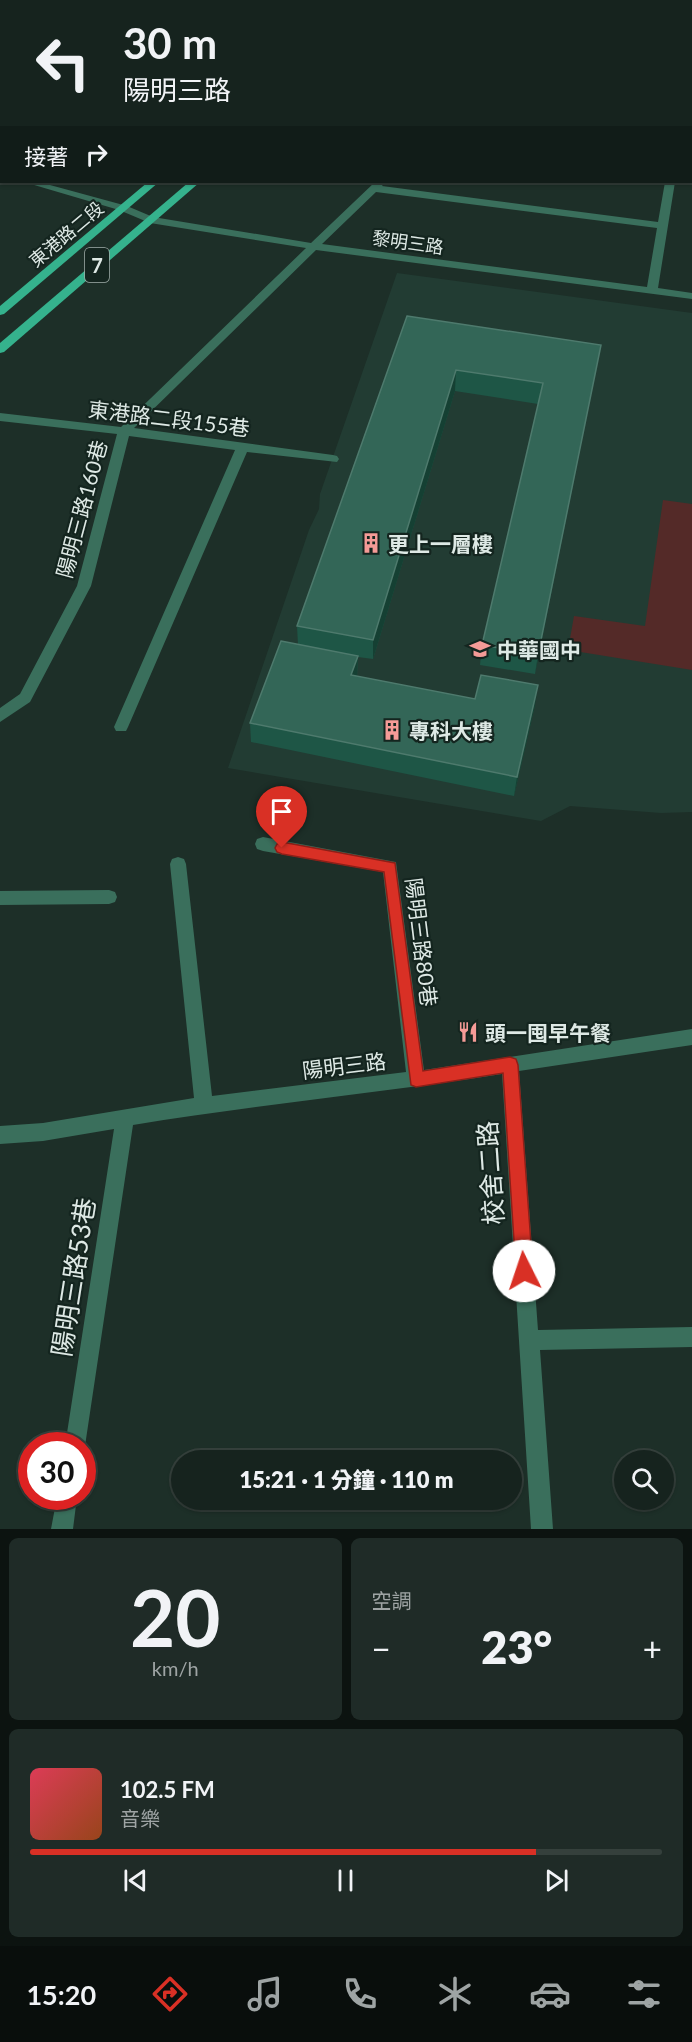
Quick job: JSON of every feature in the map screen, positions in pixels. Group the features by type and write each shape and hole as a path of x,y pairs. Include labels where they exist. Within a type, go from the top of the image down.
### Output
{"main road":[{"name":"東港路二段","path":"0,312 153,183"},
{"name":"7","path":"0,349 194,183"}],"street":[{"name":"黎明三路","path":"33,183 123,208 150,220 312,246 692,296"},
{"path":"652,291 670,183"},
{"path":"124,431 377,185 663,226"},
{"name":"東港路二段155巷","path":"0,417 333,459"},
{"name":"陽明三路160巷","path":"0,716 25,698 84,586 124,431"},
{"path":"121,727 243,447"},
{"name":"陽明三路80巷","path":"263,844 390,867 416,1080"},
{"path":"178,864 204,1105"},
{"path":"0,898 109,897"},
{"name":"陽明三路","path":"0,1135 43,1132 204,1105 416,1080 692,1037"},
{"name":"校舍二路","path":"510,1065 542,1529"},
{"name":"陽明三路53巷","path":"77,1432 125,1117"},
{"path":"529,1340 692,1337"},
{"path":"62,1529 65,1510"}],"shaded area":[{"name":"中華國中","path":"397,273 692,313 692,812 661,813 570,806 541,821 228,768 309,530 319,509 320,494"},
{"path":"663,500 692,504 692,670 568,650 574,616 645,626"}],"building":[{"path":"407,316 601,345 538,655 482,645 543,383 456,370 373,640 297,626"},
{"name":"專科大樓","path":"281,641 358,656 351,675 475,699 481,675 538,685 517,777 250,723"}],"place":[{"name":"更上一層樓","path":"371,543"},
{"name":"中華國中","path":"480,649"},
{"name":"專科大樓","path":"392,730"},
{"name":"頭一囤早午餐","path":"468,1032"}],"route":[{"path":"282,848 390,867 416,1080 510,1065 524,1271"}]}
